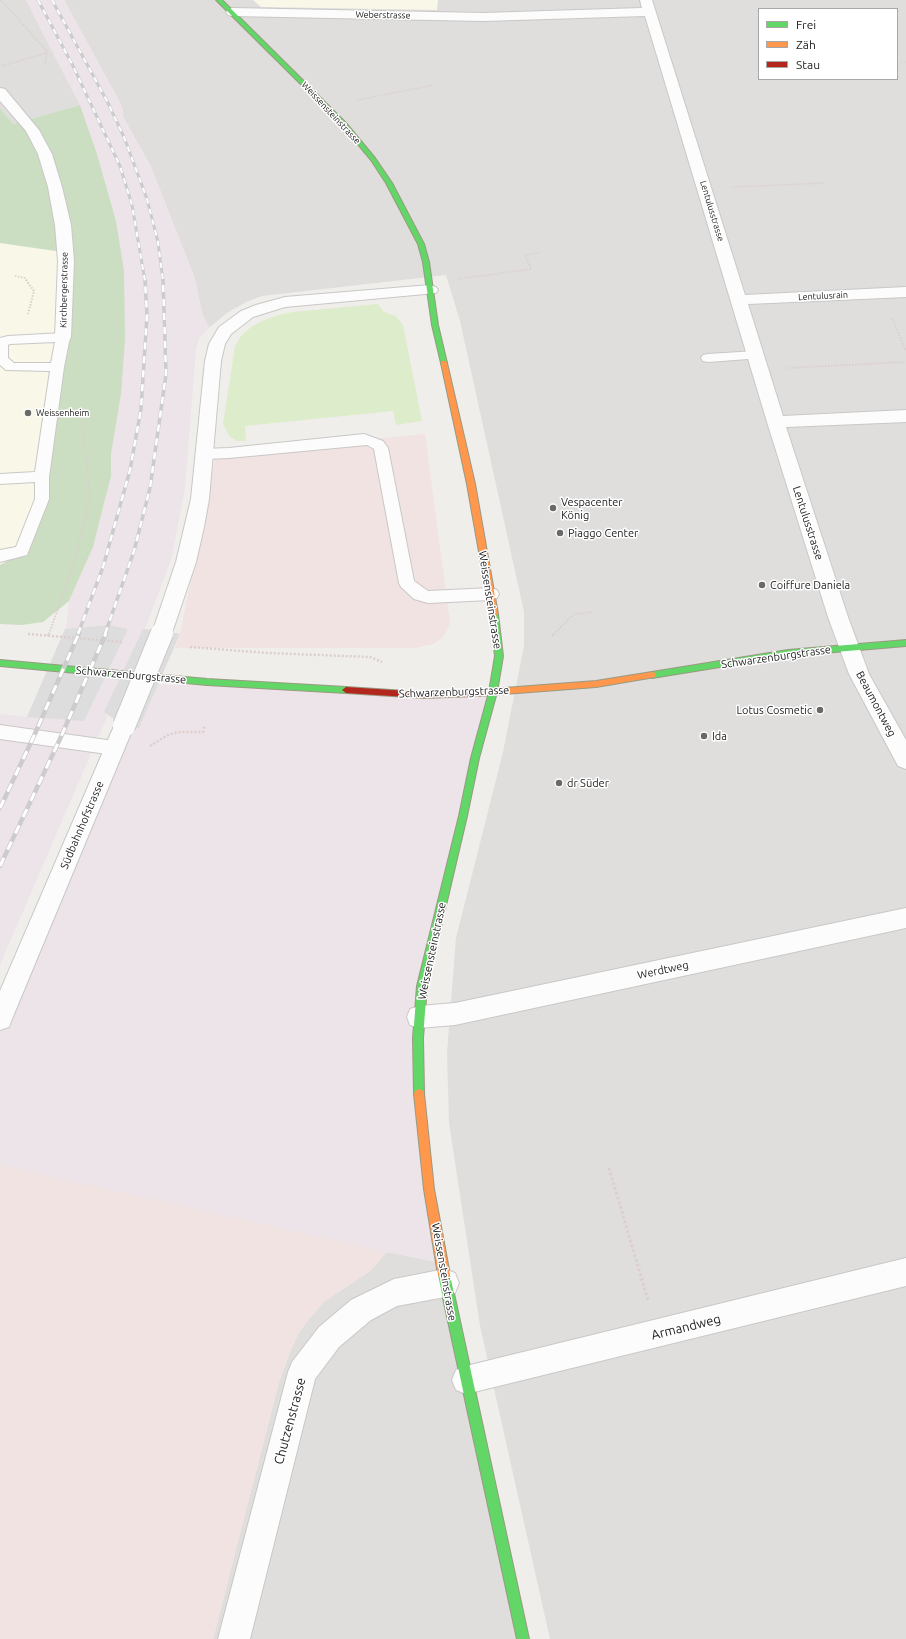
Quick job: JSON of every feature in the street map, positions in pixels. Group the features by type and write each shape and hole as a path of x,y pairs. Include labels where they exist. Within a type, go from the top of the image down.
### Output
{"main road":[{"name":"Weissensteinstrasse","path":"219,0 329,108 373,159 400,201 421,244 435,325 471,484 491,594 499,656 493,692 475,758 464,816 429,952 422,986 419,1017 418,1089 429,1189 445,1283 523,1639"},
{"name":"Schwarzenburgstrasse","path":"0,663 207,682 401,695 493,692 610,682 788,653 906,643"}],"street":[{"name":"Weberstrasse","path":"232,12 483,17 533,11 648,6"},
{"name":"Lentulusstrasse","path":"648,6 776,422 838,617 849,647"},
{"name":"Kirchbergerstrasse","path":"0,92 32,130 45,154 55,187 63,224 66,261 63,337"},
{"path":"204,454 213,361 217,344 225,331 234,323 247,314 262,308 285,302 430,290"},
{"name":"Lentulusrain","path":"739,300 906,292"},
{"path":"776,422 906,416"},
{"name":"Südbahnhofstrasse","path":"0,1019 163,630 186,562 195,527 200,499 204,454"},
{"name":"Beaumontweg","path":"849,647 859,674 906,760"},
{"name":"Werdtweg","path":"419,1017 455,1014 906,918"},
{"name":"Armandweg","path":"466,1380 906,1272"},
{"name":"Chutzenstrasse","path":"234,1639 302,1372 329,1337 361,1310 394,1293 445,1283"}],"lane":[{"name":"Kirchbergerstrasse","path":"0,556 22,551 42,499 42,477 57,367 63,337 8,340 2,343 1,360 11,367 57,367"},
{"path":"708,358 756,355"},
{"path":"204,454 235,453 364,439 372,441 378,444 381,448 407,583 420,595 428,597 491,594"},
{"path":"0,479 42,477"},
{"path":"0,732 114,748"}],"path":[{"path":"0,1 2,1 48,51 45,65"},
{"path":"0,67 47,53"},
{"path":"354,100 434,85"},
{"path":"729,187 824,183"},
{"path":"453,280 531,269 525,255 540,253"},
{"path":"15,276 25,278 34,290 27,318"},
{"path":"881,293 906,351"},
{"path":"788,368 906,362"},
{"path":"48,636 74,563 90,498 81,408"},
{"path":"552,636 574,614 593,612"},
{"path":"149,747 168,735 178,732 203,732 205,725"},
{"path":"609,1168 651,1308"}],"shaded area":[{"path":"0,0 26,0 80,105 13,124 0,108"},
{"path":"26,0 64,0 118,99 123,110 123,117 151,167 195,279 202,313 209,328 199,339 196,350 185,488 172,557 147,624 0,965 0,714 27,717 66,628 69,601 93,547 111,476 111,454 121,394 116,221 97,154 80,105"},
{"path":"64,0 906,0 906,1639 550,1639 480,1326 449,1123 447,1053 456,938 503,752 524,646 524,612 460,321 446,275 262,296 246,302 227,313 209,328 202,313 195,279 151,167 123,117 123,110"},
{"path":"253,0 438,0 437,10 261,7"},
{"name":"Weissenheim","path":"0,243 70,253 70,338 42,488 15,552 7,561 0,565"},
{"path":"425,434 450,623 442,638 433,644 415,648 175,648 180,634 216,454"},
{"path":"141,684 493,692 419,988 437,1262 0,1165 0,1019"},
{"path":"0,1165 387,1252 370,1271 325,1301 298,1334 279,1382 213,1639 0,1639"},
{"path":"387,1252 437,1262 519,1639 213,1639 279,1382 298,1334 325,1301 370,1271"}],"green space":[{"path":"80,105 97,154 116,221 124,271 125,339 121,394 111,454 111,476 93,547 69,601 43,622 22,625 0,624 0,565 7,561 15,552 42,488 70,338 70,253 0,243 0,108 13,124"},
{"path":"378,304 384,312 396,316 403,325 422,421 396,425 393,411 245,426 246,441 237,441 229,436 223,424 235,346 241,336 251,327 278,315 293,312"}],"pier":[{"path":"109,625 128,629 84,721 27,717 65,629"},
{"path":"143,629 163,630 180,634 139,728 124,726 104,712"}],"railway":[{"path":"38,0 73,66 120,166 132,205 145,281"},
{"path":"52,0 107,101 124,137 147,199 158,242 163,281"},
{"path":"78,634 103,567 130,470 141,409 147,315 145,280"},
{"path":"105,634 134,551 150,488 166,374 163,280"},
{"path":"0,808 34,736 79,633"},
{"path":"0,866 60,739 106,633"}],"traffic: fast":[{"path":"219,0 344,124 373,159 389,183 421,244 426,262 435,325 444,363"},
{"path":"419,1094 418,1038 422,986 463,816 475,758 493,692 499,656 494,614"},
{"path":"652,675 788,653 906,643"},
{"path":"0,663 207,682 346,690"},
{"path":"444,1275 523,1639"}],"traffic: slow":[{"path":"444,363 471,484 494,614"},
{"path":"478,693 596,684 652,675"},
{"path":"419,1094 429,1189 444,1275"}],"traffic: jam":[{"path":"346,690 422,695 478,693"}],"place":[{"name":"Weissenheim","path":"28,413"},
{"name":"Vespacenter König","path":"553,508"},
{"name":"Piaggo Center","path":"560,533"},
{"name":"Coiffure Daniela","path":"762,585"},
{"name":"Lotus Cosmetic","path":"820,710"},
{"name":"Ida","path":"704,736"},
{"name":"dr Süder","path":"559,783"}]}
